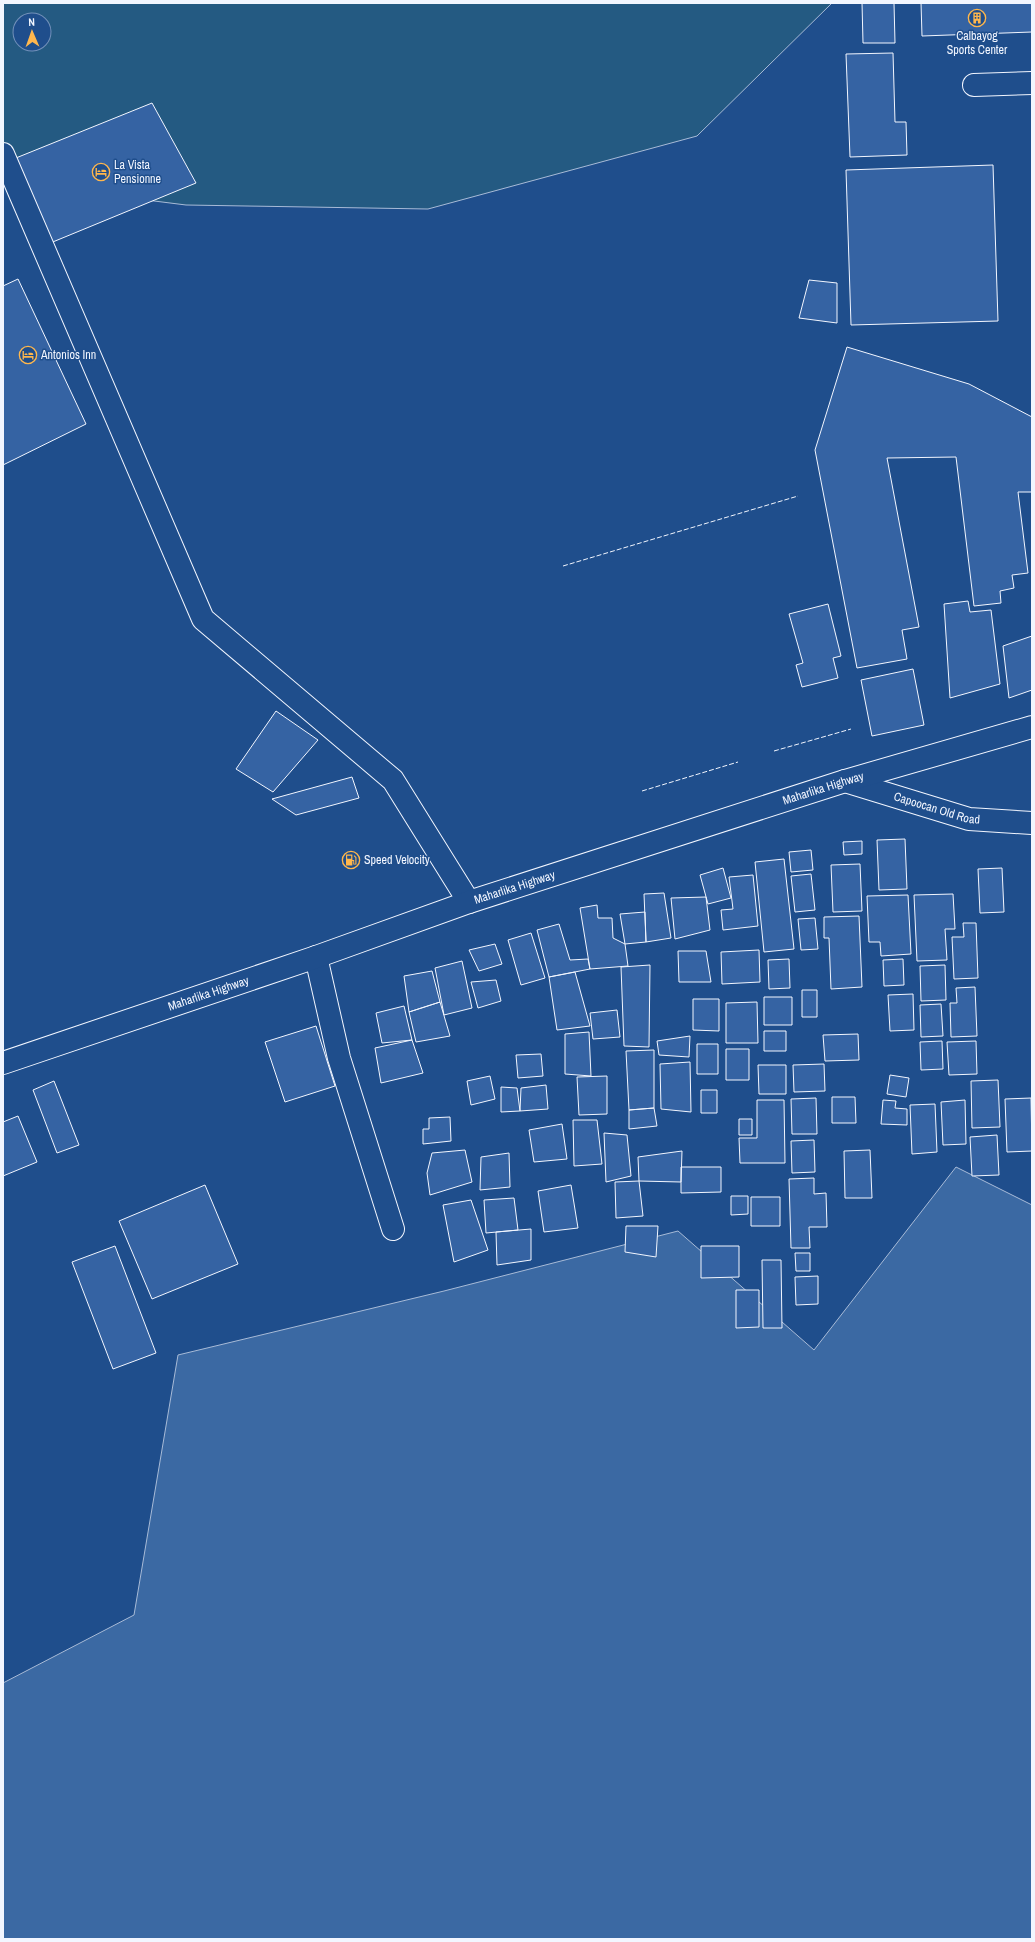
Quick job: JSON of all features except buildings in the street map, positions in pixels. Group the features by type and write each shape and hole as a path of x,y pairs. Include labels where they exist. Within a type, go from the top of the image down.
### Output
{"street":[{"path":"974,85 1032,83"},
{"path":"3,154 203,619 394,780 469,902"},
{"name":"Maharlika Highway","path":"3,1063 316,957 469,902 845,781 1032,727"},
{"name":"Capoocan Old Road","path":"845,781 969,819 1032,823"},
{"path":"316,957 339,1058 393,1229"}],"shaded area":[{"path":"3,3 832,3 697,136 428,209 186,205 3,182"},
{"path":"956,1167 1032,1205 1032,1939 3,1939 3,1683 134,1615 178,1355 444,1291 678,1231 814,1350"}],"fence":[{"path":"563,566 798,496"},
{"path":"774,751 851,729"},
{"path":"642,791 738,762"}],"place":[{"name":"Calbayog Sports Center","path":"977,18"},
{"name":"La Vista Pensionne","path":"101,172"},
{"name":"Antonios Inn","path":"28,355"},
{"name":"Speed Velocity","path":"351,860"}]}
